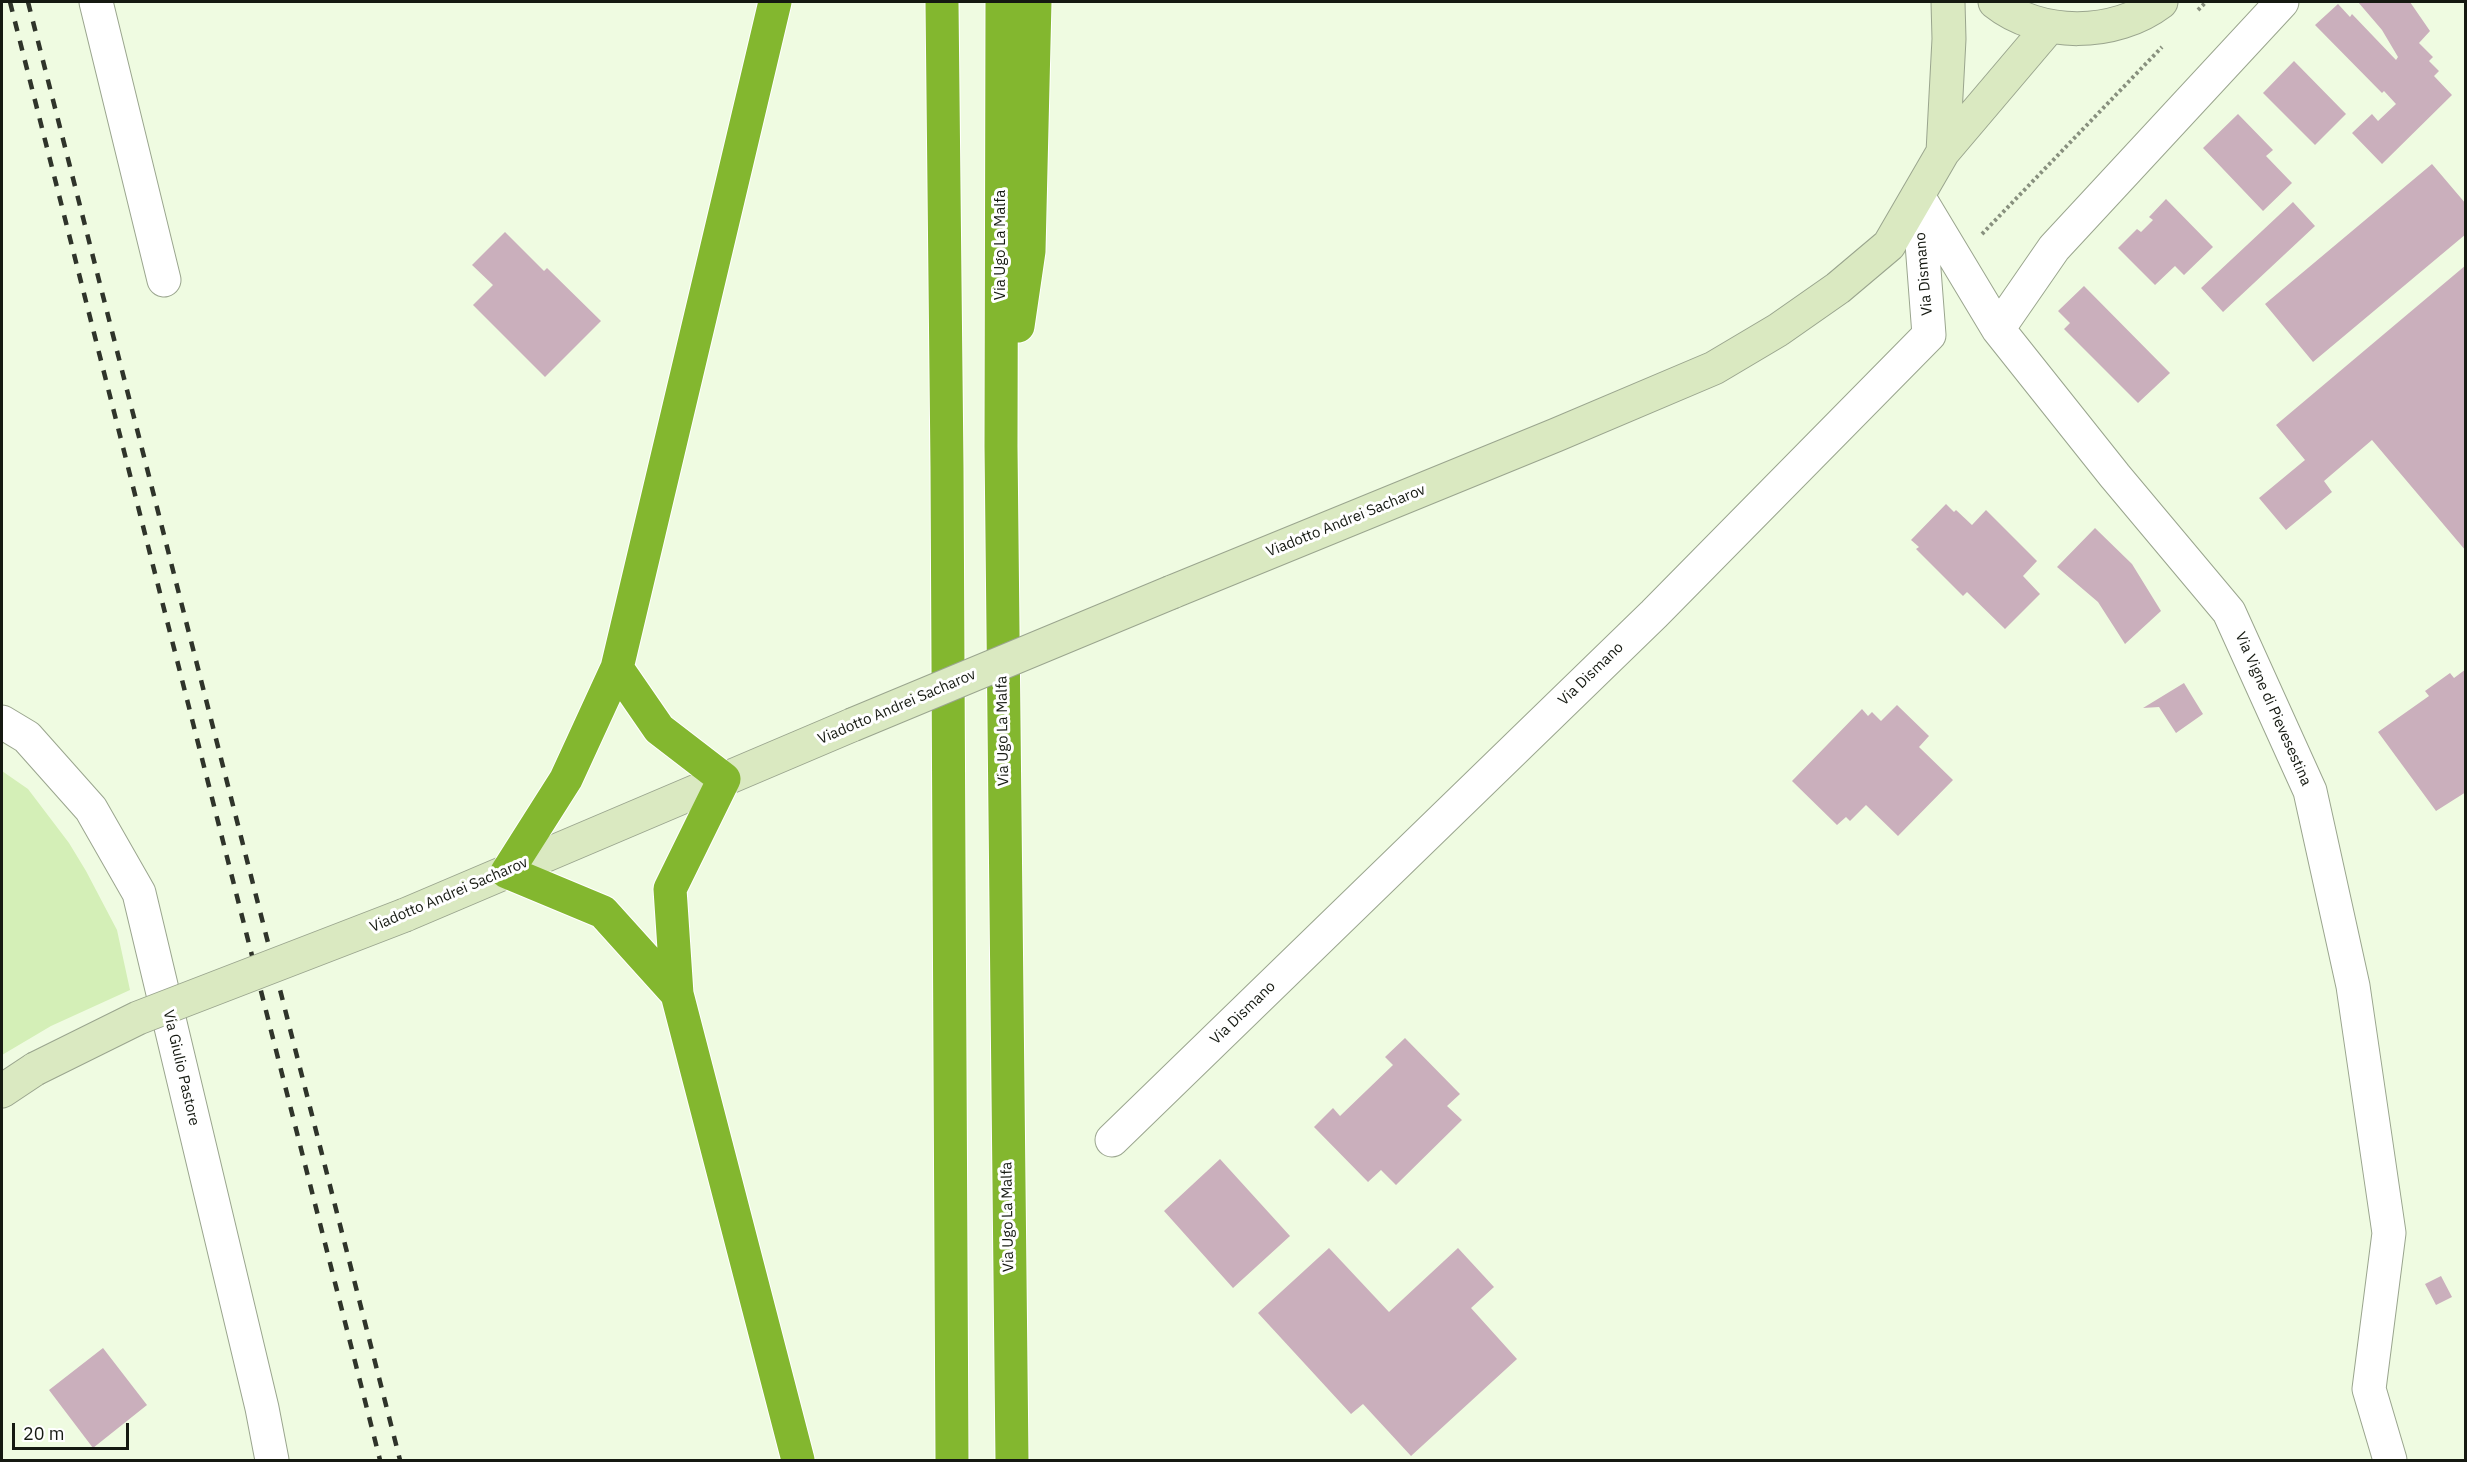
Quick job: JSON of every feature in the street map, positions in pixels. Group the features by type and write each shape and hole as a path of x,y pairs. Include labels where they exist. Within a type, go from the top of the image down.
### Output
{"highway":[{"path":"677,994 603,912 507,872 566,779 617,668 775,2"},
{"path":"942,2 948,479 952,1461"},
{"name":"Via Ugo La Malfa","path":"1002,2 1001,446 1012,1461"},
{"path":"1001,446 1029,251 1035,2"},
{"path":"617,668 659,729 724,779 670,889 677,994 798,1461"}],"main road":[{"path":"1942,152 1949,39 1948,2"},
{"path":"1995,2 2006,10 2049,27 2100,28 2147,12 2161,2"},
{"path":"1918,196 1942,152 2049,27"},
{"name":"Viadotto Andrei Sacharov","path":"2,1091 36,1069 138,1018 405,915 852,725 1714,368 1778,330 1838,288 1880,253 1889,245 1918,196"}],"street":[{"path":"96,2 164,280"},
{"path":"1998,329 2054,248 2282,2"},
{"name":"Via Vigne di Pievesestina","path":"1918,196 1998,329 2115,476 2229,612 2310,791 2353,986 2389,1233 2370,1389 2390,1461"},
{"name":"Via Dismano","path":"1112,1140 1654,614 1929,335 1918,196"},
{"name":"Via Giulio Pastore","path":"2,723 27,736 91,809 139,893 262,1408 272,1461"}],"path":[{"path":"2198,10 2206,2"},
{"path":"1953,255 1981,235 2164,45"}],"green space":[{"path":"2,771 28,789 69,843 86,871 117,930 130,990 51,1026 2,1055"}],"building":[{"path":"2358,2 2410,2 2430,31 2419,43 2433,57 2429,61 2439,71 2434,76 2452,95 2382,164 2352,133 2372,114 2378,121 2396,104 2384,91 2382,93 2315,25 2338,4 2350,17 2352,14 2396,60 2398,57 2382,30"},
{"path":"2294,61 2346,114 2315,145 2263,93"},
{"path":"2238,114 2273,150 2266,156 2292,183 2263,211 2203,148"},
{"path":"2432,164 2466,204 2466,234 2313,362 2265,304"},
{"path":"2166,199 2213,247 2184,275 2175,266 2155,285 2118,248 2137,229 2141,232 2153,220 2149,217"},
{"path":"2293,202 2315,226 2223,312 2201,288"},
{"path":"505,232 544,271 547,268 601,321 545,377 473,305 493,285 472,265"},
{"path":"2466,265 2466,551 2372,440 2324,481 2332,492 2286,530 2259,498 2305,460 2276,425"},
{"path":"2084,286 2170,373 2138,403 2064,329 2070,323 2058,311"},
{"path":"1946,504 1972,525 1986,510 2037,561 2023,576 2040,594 2005,629 1967,592 1963,596 1916,549 1919,547 1911,540"},
{"path":"2095,528 2132,564 2161,611 2125,644 2098,602 2057,567"},
{"path":"2466,669 2466,792 2436,811 2378,732 2429,696 2425,691 2450,673 2454,678"},
{"path":"2184,683 2203,714 2176,733 2159,707 2143,708"},
{"path":"1897,705 1929,736 1919,747 1953,780 1898,836 1866,805 1850,821 1846,817 1837,825 1792,781 1862,709 1868,716 1872,712 1881,721"},
{"path":"1405,1038 1460,1094 1447,1106 1462,1120 1396,1185 1381,1170 1368,1182 1314,1127 1333,1108 1340,1116 1393,1065 1385,1057"},
{"path":"1220,1159 1290,1236 1233,1288 1164,1211"},
{"path":"1329,1248 1389,1312 1458,1248 1494,1287 1471,1308 1517,1359 1411,1456 1363,1404 1351,1414 1258,1313"},
{"path":"2441,1276 2452,1297 2436,1305 2425,1284"},
{"path":"103,1348 147,1405 93,1448 49,1390"}],"railway":[{"path":"10,2 380,1460"},
{"path":"28,2 400,1460"}]}
